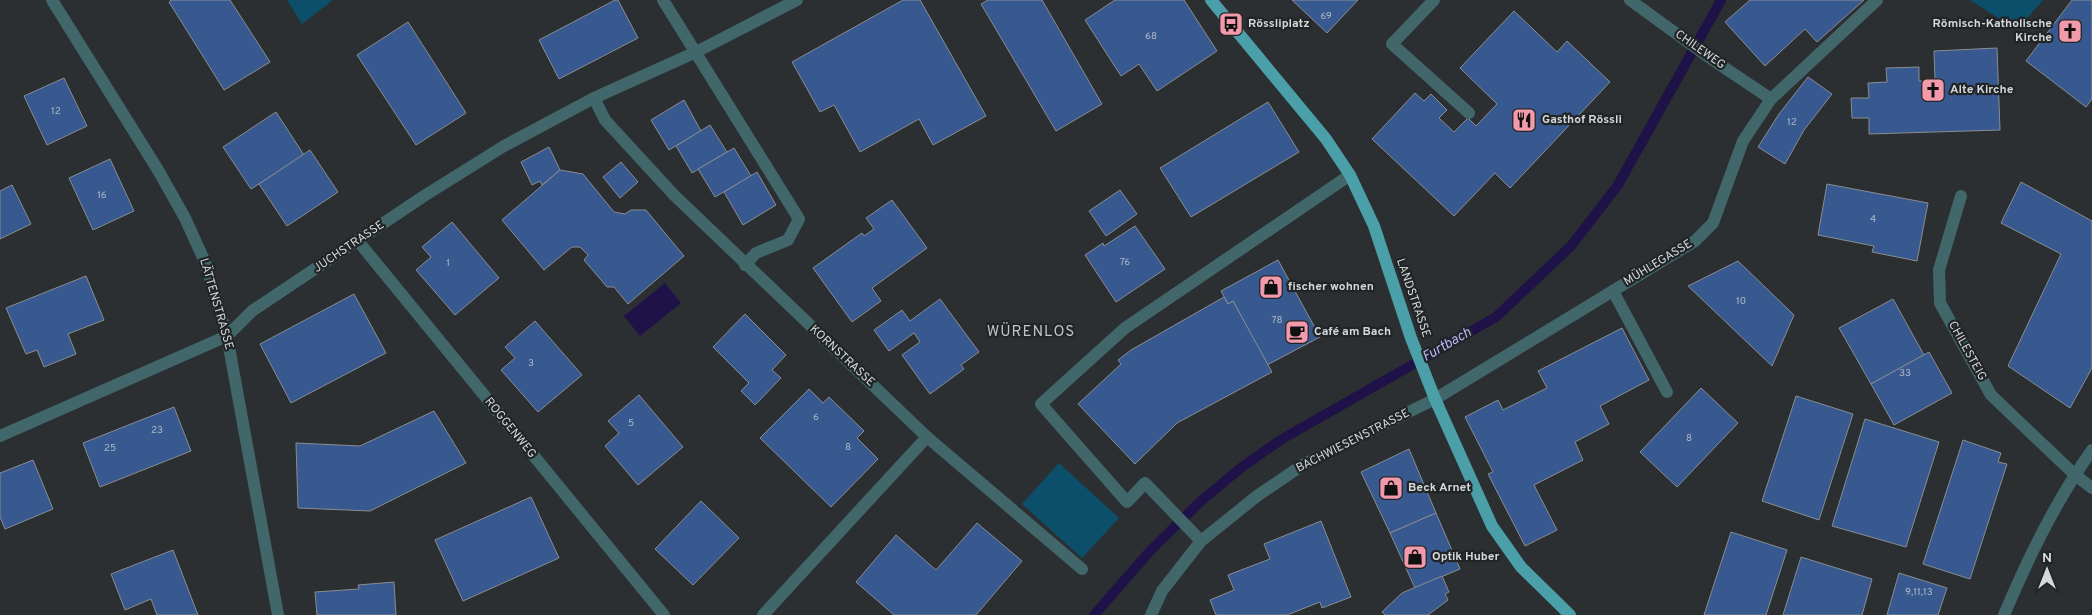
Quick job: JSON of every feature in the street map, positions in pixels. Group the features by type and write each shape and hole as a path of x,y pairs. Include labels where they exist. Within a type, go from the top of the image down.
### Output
{"main road":[{"name":"LANDSTRASSE","path":"1211,0 1326,139 1350,175 1374,226 1411,338 1435,399 1492,526 1521,567 1570,615"}],"street":[{"name":"LÄTTENSTRASSE","path":"52,0 158,170 185,218 205,262 227,336 278,615"},
{"path":"663,0 799,219 788,240 756,253 745,265"},
{"name":"JUCHSTRASSE","path":"0,436 227,336 252,311 424,196 504,146 594,98 696,52 798,0"},
{"path":"1434,0 1392,44 1469,113"},
{"name":"CHILEWEG","path":"1630,0 1707,56 1771,99"},
{"name":"MÜHLEGASSE","path":"1435,399 1695,241 1713,223 1743,141 1771,99 1877,0"},
{"name":"KORNSTRASSE","path":"594,98 605,120 611,127 674,195 745,265 927,437 1082,568"},
{"path":"1201,541 1145,484 1127,502 1041,404 1125,328 1350,175"},
{"name":"CHILESTEIG","path":"1961,196 1939,270 1940,303 1991,395 2074,474 2092,488"},
{"name":"ROGGENWEG","path":"358,241 664,615"},
{"path":"1613,290 1667,392"},
{"name":"BACHWIESENSTRASSE","path":"1151,615 1162,591 1201,541 1257,496 1304,464 1435,399"},
{"path":"763,615 927,437"},
{"path":"2004,615 2030,559 2074,474 2092,450"}],"shaded area":[{"path":"287,0 333,0 302,24"},
{"path":"1970,0 2043,0 2017,30"},
{"path":"665,283 681,303 640,336 624,316"},
{"path":"1059,463 1119,518 1082,558 1022,504"}],"building":[{"path":"171,0 230,0 270,62 224,90 169,2"},
{"path":"618,0 638,38 559,79 539,40"},
{"path":"903,0 920,0 986,116 933,145 919,119 860,152 834,105 820,112 792,62"},
{"path":"988,0 1042,0 1102,104 1056,131 981,4"},
{"path":"1115,0 1184,0 1217,51 1157,91 1139,64 1121,76 1085,20"},
{"path":"1292,0 1358,0 1327,33"},
{"path":"1750,0 1864,0 1817,42 1805,29 1765,66 1725,22"},
{"name":"Römisch-Katholische Kirche","path":"2072,0 2092,0 2092,99 2086,107 2026,61"},
{"path":"1514,11 1557,52 1567,41 1610,82 1510,188 1495,173 1454,216 1372,139 1415,93 1424,101 1431,94 1447,110 1439,118 1454,132 1468,118 1476,126 1497,104 1460,68"},
{"path":"408,22 466,113 416,145 357,55"},
{"name":"Alte Kirche","path":"1997,48 2000,130 1869,134 1869,118 1852,118 1851,98 1869,98 1868,83 1887,82 1886,68 1919,67 1919,81 1935,81 1934,51"},
{"path":"1808,77 1832,94 1804,130 1785,164 1758,147 1779,114"},
{"path":"64,78 87,126 47,145 24,96"},
{"path":"684,100 701,131 669,150 651,120"},
{"path":"1268,102 1299,152 1191,217 1160,168"},
{"path":"276,112 304,155 251,189 223,147"},
{"path":"710,125 727,152 692,173 676,146"},
{"path":"549,147 560,170 542,185 540,181 532,185 521,162"},
{"path":"734,148 751,176 715,197 698,169"},
{"path":"310,150 338,192 287,226 259,184"},
{"path":"110,159 134,211 93,230 69,178"},
{"path":"621,162 638,182 620,198 603,177"},
{"path":"560,170 583,174 614,212 625,214 631,210 646,210 684,256 628,304 614,287 607,287 584,260 588,255 580,247 572,247 544,270 502,220"},
{"path":"757,172 776,205 743,225 724,192"},
{"path":"2021,182 2092,221 2092,368 2070,408 2008,366 2061,254 2001,223"},
{"path":"1827,184 1928,203 1917,261 1872,252 1874,246 1818,235"},
{"path":"12,185 31,224 0,239 0,191"},
{"path":"1120,190 1137,214 1106,236 1089,211"},
{"path":"892,200 927,248 872,288 881,301 852,322 813,268 862,233 864,236 874,229 866,218"},
{"path":"452,222 499,278 455,315 416,270 431,257 422,247"},
{"path":"1135,226 1165,269 1116,302 1085,255 1103,243 1104,246"},
{"path":"1278,260 1320,337 1267,365 1233,301 1228,304 1221,291"},
{"path":"1738,261 1794,315 1772,366 1688,286"},
{"path":"86,276 104,320 68,334 76,354 44,367 37,350 26,354 6,308"},
{"path":"354,294 386,353 291,403 260,344"},
{"path":"1224,297 1228,304 1233,301 1272,372 1177,423 1135,464 1078,404 1121,364 1118,360 1131,350"},
{"path":"940,299 979,352 961,365 964,369 930,394 902,355 920,342 914,333 889,351 874,330 902,310 910,321"},
{"path":"1893,299 1924,355 1871,384 1839,328"},
{"path":"745,314 786,355 772,370 781,378 755,405 741,391 749,383 713,347"},
{"path":"535,321 582,375 538,412 501,370 515,358 505,347"},
{"path":"1622,328 1649,380 1600,406 1609,424 1575,442 1583,460 1534,485 1557,530 1525,546 1488,474 1493,472 1465,417 1498,400 1503,410 1547,388 1538,371"},
{"path":"1929,352 1952,393 1894,425 1871,384"},
{"path":"1701,388 1738,423 1677,487 1640,452"},
{"path":"809,389 823,403 829,397 864,431 857,438 878,459 831,507 760,438"},
{"path":"639,395 683,447 638,485 605,446 619,433 608,421"},
{"path":"1796,396 1853,414 1819,520 1762,501"},
{"path":"174,407 191,451 100,487 83,443"},
{"path":"434,411 466,463 370,511 298,508 296,443 360,446"},
{"path":"1865,419 1939,442 1906,547 1832,526"},
{"path":"1963,440 2001,453 1998,462 2007,464 1970,579 1923,564"},
{"path":"1409,449 1436,513 1390,533 1361,472"},
{"path":"33,460 53,509 5,529 0,517 0,473"},
{"path":"531,497 559,558 463,601 435,540"},
{"path":"701,501 739,538 693,585 655,549"},
{"path":"1436,513 1460,569 1415,588 1390,533"},
{"path":"1321,521 1351,597 1322,608 1320,602 1287,615 1216,615 1210,600 1234,590 1228,575 1270,559 1264,544"},
{"path":"977,523 1022,561 976,615 894,615 856,582 896,535 936,570"},
{"path":"1731,532 1787,550 1766,615 1704,615"},
{"path":"173,550 198,615 157,615 151,599 125,610 111,574"},
{"path":"1801,557 1872,579 1862,615 1783,615"},
{"path":"1899,573 1947,588 1938,615 1887,615"},
{"path":"1442,576 1449,592 1445,594 1448,600 1428,615 1385,615 1382,612 1402,593"},
{"path":"394,582 396,615 317,615 315,592 359,589 358,585"}],"waterway":[{"name":"Furtbach","path":"1094,615 1151,550 1202,500 1242,467 1282,439 1496,317 1571,246 1618,185 1721,0"}],"place":[{"name":"Rössliplatz","path":"1231,24"},
{"name":"Römisch-Katholische Kirche","path":"2070,31"},
{"name":"Alte Kirche","path":"1933,90"},
{"name":"Gasthof Rössli","path":"1524,120"},
{"name":"fischer wohnen","path":"1271,287"},
{"name":"Café am Bach","path":"1297,332"},
{"name":"Beck Arnet","path":"1391,488"},
{"name":"Optik Huber","path":"1415,557"}],"district":[{"name":"WÜRENLOS","path":"1031,332"}]}
